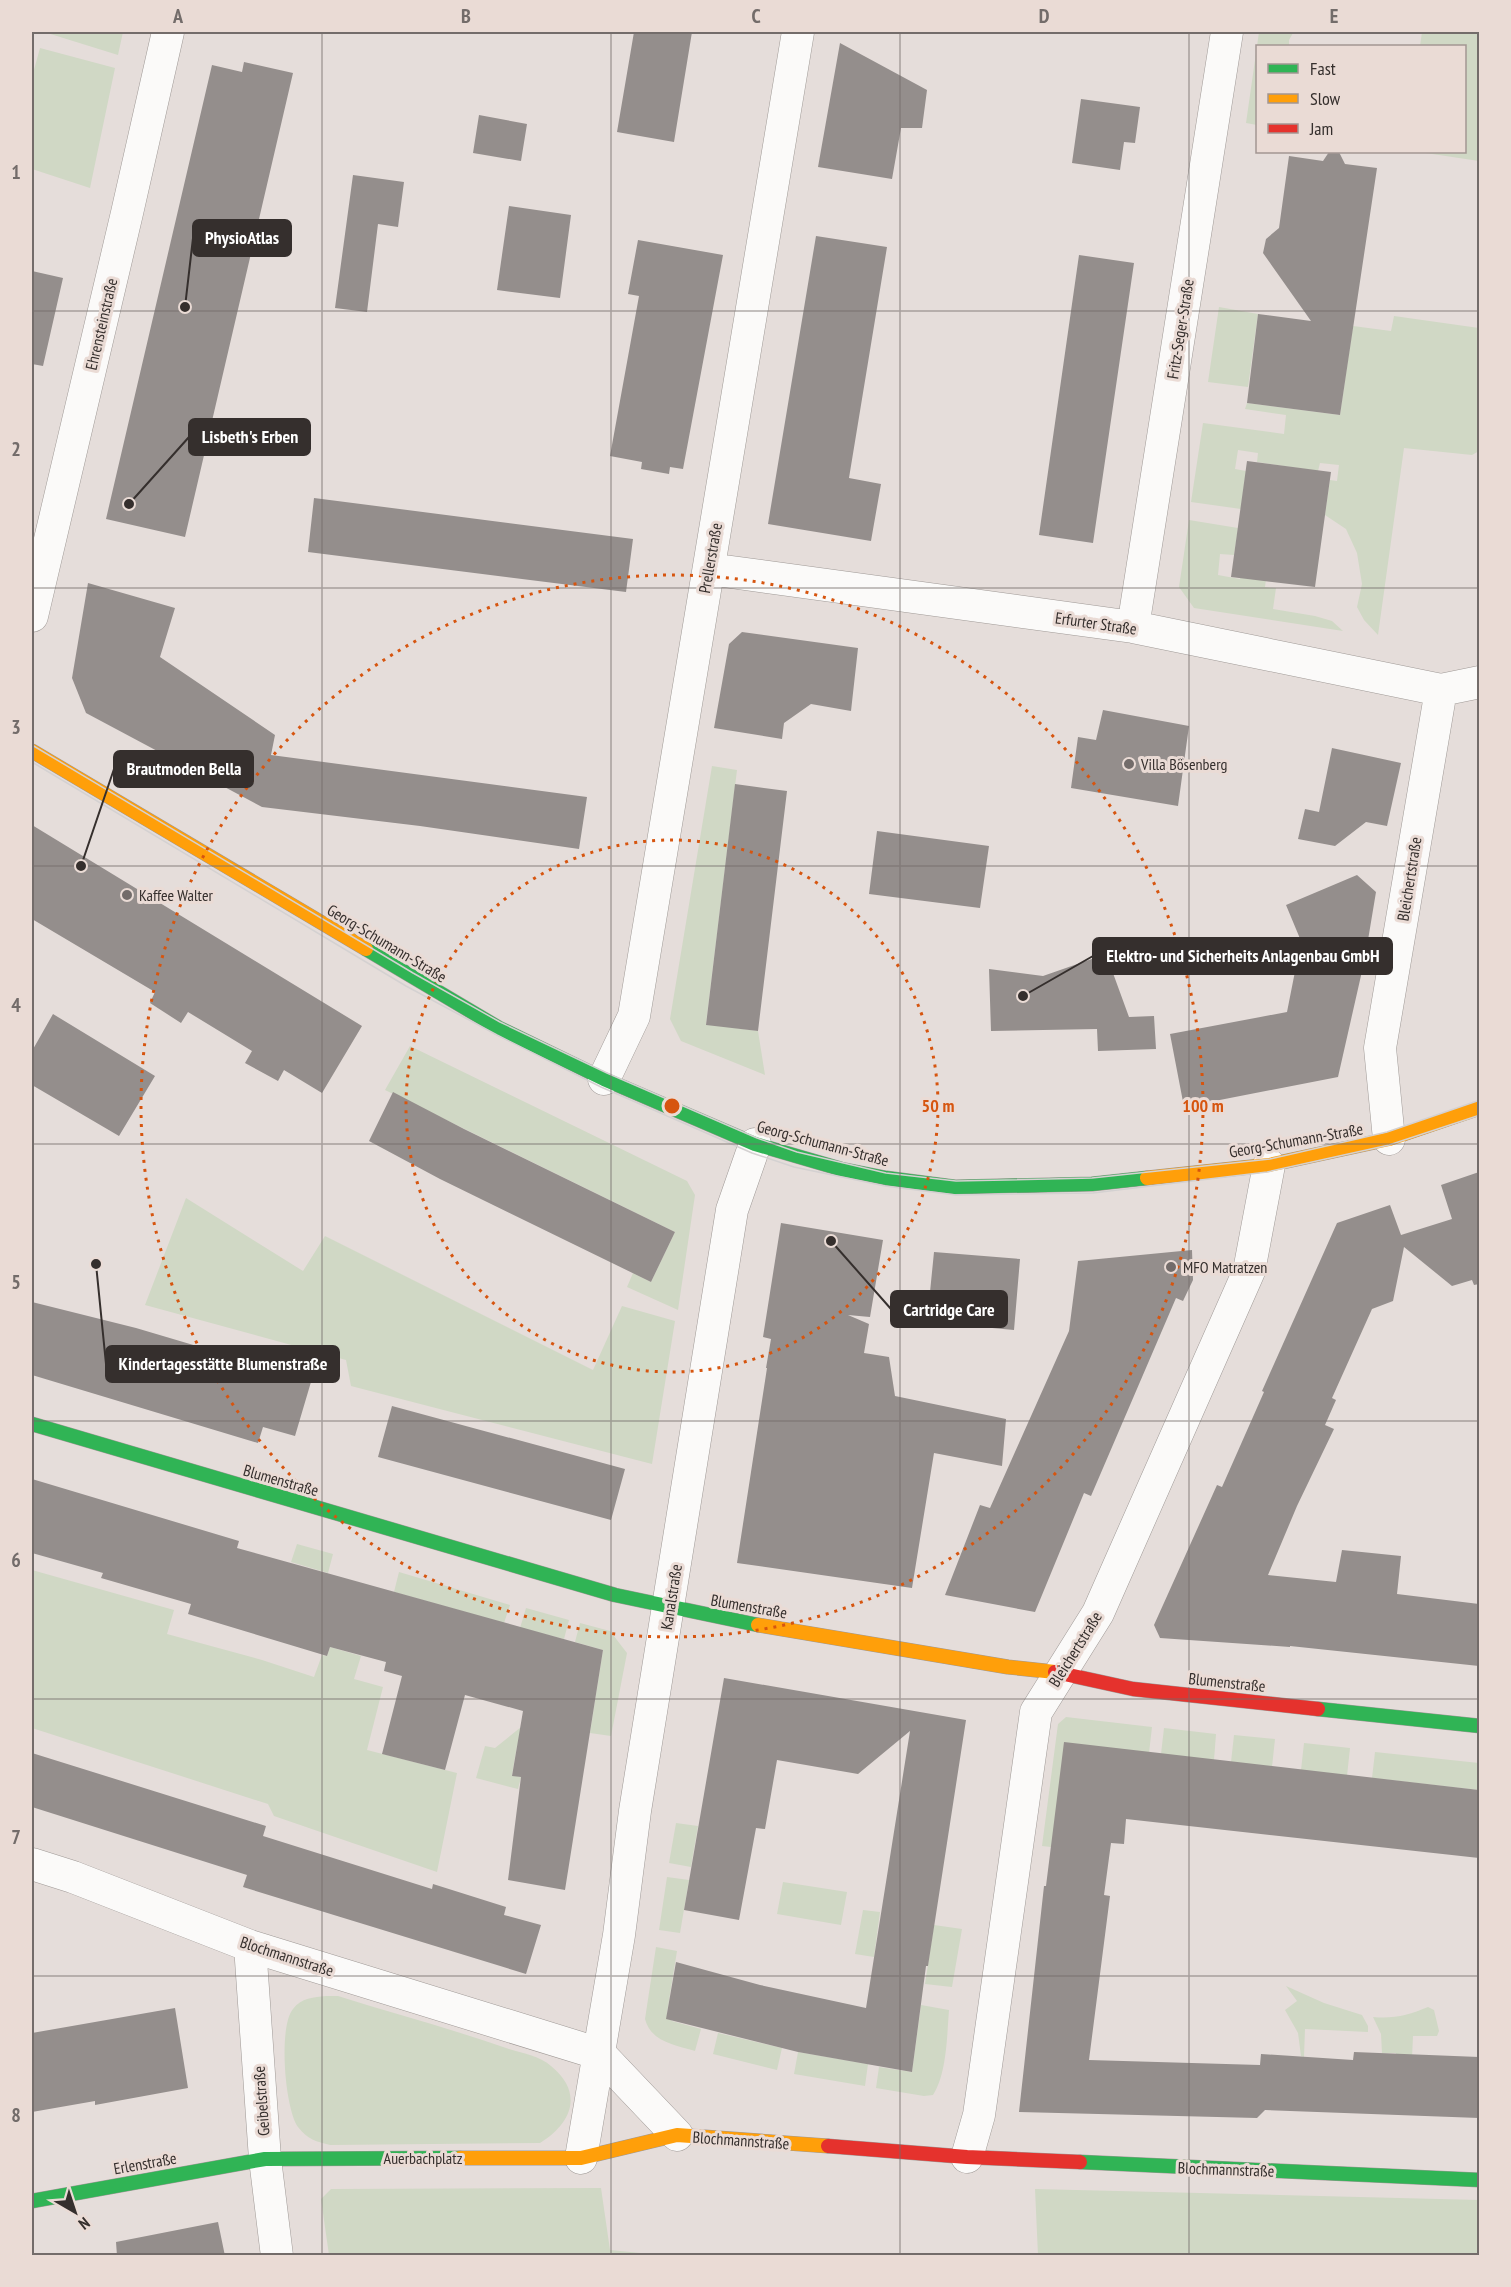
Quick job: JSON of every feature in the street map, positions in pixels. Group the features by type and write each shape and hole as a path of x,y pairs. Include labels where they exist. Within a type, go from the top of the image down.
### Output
{"street":[{"name":"Ehrensteinstraße","path":"32,616 168,32"},
{"name":"Prellerstraße","path":"604,1079 634,1016 798,32"},
{"name":"Fritz-Seger-Straße","path":"1133,627 1227,32"},
{"name":"Erfurter Straße","path":"709,569 1133,627 1441,690 1479,682"},
{"name":"Bleichertstraße","path":"1389,1139 1380,1048 1441,690"},
{"name":"Georg-Schumann-Straße","path":"32,751 499,1028 604,1079 755,1144 807,1160 886,1178 955,1187 1092,1184 1269,1165 1389,1139 1479,1108"},
{"name":"Kanalstraße","path":"600,2054 619,1935 635,1811 732,1210 755,1144"},
{"name":"Bleichertstraße","path":"968,2157 979,2115 1036,1712 1098,1612 1249,1271 1269,1165"},
{"name":"Blumenstraße","path":"32,1424 615,1595 669,1608 1008,1667 1060,1673 1133,1689 1479,1726"},
{"name":"Blochmannstraße","path":"32,1864 73,1876 250,1946 600,2054 677,2135 968,2157 1479,2180"},
{"name":"Geibelstraße","path":"250,1946 265,2159 277,2256"},
{"path":"581,2158 600,2054"},
{"name":"Auerbachplatz","path":"265,2159 581,2158 677,2135"},
{"name":"Erlenstraße","path":"32,2200 265,2159"}],"green space":[{"path":"44,32 123,32 118,55"},
{"path":"1259,32 1293,33 1289,45 1257,45"},
{"path":"1422,32 1479,32 1479,161 1426,153 1466,153 1466,45 1420,45"},
{"path":"40,48 115,68 90,188 32,169 32,77"},
{"path":"1256,53 1256,125 1246,123"},
{"path":"1219,307 1258,314 1248,387 1208,382"},
{"path":"1394,316 1479,328 1479,451 1472,455 1404,448 1378,635 1364,620 1357,607 1362,584 1357,553 1346,529 1325,515 1330,480 1337,481 1339,465 1320,463 1318,471 1257,462 1258,453 1238,450 1235,469 1246,471 1241,509 1191,502 1203,423 1284,434 1286,415 1245,409 1247,403 1340,415 1353,326 1391,331"},
{"path":"1189,520 1238,528 1234,555 1220,554 1218,575 1240,579 1242,567 1267,571 1265,587 1276,588 1273,609 1332,621 1343,631 1194,608 1179,587"},
{"path":"712,766 737,770 706,1024 758,1031 765,1075 681,1041 670,1019"},
{"path":"410,1046 687,1181 695,1195 678,1310 627,1287 633,1273 651,1282 675,1232 385,1090"},
{"path":"186,1198 303,1271 325,1236 593,1370 622,1306 675,1321 652,1464 351,1386 346,1360 145,1305"},
{"path":"297,1544 333,1554 328,1573 291,1562"},
{"path":"32,1570 174,1610 167,1634 314,1677 322,1655 327,1656 330,1647 361,1656 354,1679 383,1687 367,1750 457,1773 437,1872 274,1816 268,1804 32,1728"},
{"path":"399,1572 510,1605 504,1623 394,1592"},
{"path":"526,1608 569,1620 564,1639 520,1628"},
{"path":"580,1623 610,1631 627,1653 611,1736 590,1733 603,1650 575,1642"},
{"path":"1066,1717 1152,1727 1149,1753 1051,1847 1042,1846 1058,1724"},
{"path":"526,1723 517,1746 512,1775 521,1777 518,1789 476,1778 485,1746 495,1748"},
{"path":"1164,1728 1216,1734 1214,1760 1161,1754"},
{"path":"1234,1735 1275,1739 1272,1767 1231,1762"},
{"path":"1304,1743 1350,1748 1347,1776 1301,1770"},
{"path":"1375,1752 1479,1763 1479,1790 1372,1778"},
{"path":"676,1823 698,1826 691,1867 669,1863"},
{"path":"667,1877 689,1880 680,1933 659,1930"},
{"path":"783,1882 847,1892 841,1925 777,1914"},
{"path":"863,1910 880,1912 874,1957 855,1954"},
{"path":"934,1925 962,1929 952,1987 925,1984"},
{"path":"656,1947 677,1951 667,2013 672,2021 701,2029 695,2051 658,2038 648,2027 645,2019"},
{"path":"1286,1986 1324,2003 1362,2015 1368,2026 1368,2032 1305,2029 1304,2057 1301,2056 1298,2033 1285,2010 1297,2001"},
{"path":"338,1996 542,2060 561,2076 568,2087 570,2107 566,2117 551,2135 540,2143 330,2145 312,2139 298,2127 293,2118 285,2068 286,2032 288,2018 296,2005 308,1999"},
{"path":"921,2005 949,2010 944,2065 938,2086 933,2095 924,2096 876,2088 879,2067 912,2072"},
{"path":"1428,2007 1434,2010 1439,2031 1437,2036 1413,2036 1412,2058 1395,2061 1396,2053 1382,2053 1381,2034 1373,2017 1401,2016"},
{"path":"718,2033 782,2048 777,2070 713,2054"},
{"path":"798,2052 868,2064 865,2086 794,2074"},
{"path":"601,2188 610,2250 661,2255 329,2255 321,2199 331,2189"},
{"path":"1035,2189 1479,2200 1479,2255 1038,2255"}],"building":[{"path":"634,32 692,32 674,142 617,132"},
{"path":"840,43 927,90 922,128 901,128 892,179 818,167"},
{"path":"244,62 293,73 185,537 106,519 212,65 242,72"},
{"path":"1081,99 1140,107 1135,143 1124,142 1120,170 1072,163"},
{"path":"479,115 527,124 521,161 473,153"},
{"path":"1328,153 1340,153 1345,164 1377,168 1340,415 1247,403 1258,314 1311,321 1263,253 1266,239 1279,228 1289,156 1323,161"},
{"path":"353,175 404,182 398,227 378,224 367,312 335,308"},
{"path":"509,206 571,215 560,298 497,290"},
{"path":"816,236 887,247 849,478 881,484 871,541 768,524"},
{"path":"638,240 723,255 683,469 670,467 669,474 641,469 642,462 610,456 639,296 628,294"},
{"path":"1079,255 1134,263 1093,543 1039,535"},
{"path":"32,271 63,278 43,366 32,364"},
{"path":"1247,461 1331,472 1315,587 1231,577"},
{"path":"314,498 633,539 626,592 308,552"},
{"path":"88,583 175,608 160,657 275,735 271,755 587,797 579,849 420,826 262,807 86,713 72,678"},
{"path":"742,632 858,648 851,711 811,704 784,723 782,739 714,728 729,644"},
{"name":"Villa Bösenberg","path":"1103,710 1189,726 1178,806 1071,788 1078,737 1096,740"},
{"path":"1332,748 1401,763 1387,826 1366,822 1335,846 1298,839 1305,809 1319,812"},
{"path":"735,784 787,791 758,1031 706,1025"},
{"path":"32,825 362,1026 322,1093 284,1070 278,1081 245,1063 252,1051 188,1012 181,1023 150,1003 155,992 32,919"},
{"path":"877,831 989,846 980,908 869,894"},
{"path":"1357,875 1376,892 1365,958 1338,1077 1184,1107 1170,1034 1287,1012 1301,941 1286,905"},
{"path":"1106,954 1129,1017 1154,1016 1156,1049 1098,1051 1097,1029 991,1031 989,969 1043,976"},
{"path":"53,1014 155,1076 119,1136 32,1085 32,1051"},
{"path":"393,1092 675,1232 651,1282 440,1179 369,1141"},
{"path":"1479,1172 1479,1284 1474,1285 1472,1280 1452,1286 1404,1247 1393,1301 1372,1309 1332,1398 1336,1400 1325,1425 1334,1429 1297,1506 1268,1575 1336,1582 1342,1550 1401,1556 1397,1594 1479,1604 1479,1666 1290,1646 1160,1638 1154,1625 1217,1485 1222,1487 1337,1223 1390,1205 1401,1235 1452,1219 1441,1185"},
{"path":"781,1223 883,1240 870,1317 848,1315 869,1324 864,1353 889,1357 895,1396 1006,1419 1002,1466 934,1453 912,1588 737,1563 771,1339 763,1337"},
{"path":"1192,1250 1193,1280 1183,1301 1176,1298 1091,1496 1084,1493 1035,1612 945,1595 980,1505 990,1508 1069,1331 1078,1261"},
{"path":"934,1252 1020,1259 1014,1330 927,1322"},
{"path":"32,1302 136,1328 254,1363 259,1348 316,1365 295,1436 263,1427 258,1443 32,1375"},
{"path":"392,1406 625,1469 611,1520 378,1457"},
{"path":"32,1479 239,1541 237,1548 603,1650 565,1890 508,1880 521,1777 512,1776 523,1711 465,1695 445,1770 382,1754 402,1676 384,1671 386,1662 330,1647 327,1656 188,1614 191,1604 101,1578 103,1573 32,1553"},
{"path":"724,1678 966,1720 928,1966 926,1966 912,2072 798,2052 666,2019 676,1962 760,1985 866,2008 910,1731 858,1774 777,1760 765,1829 756,1828 739,1920 684,1910"},
{"path":"1064,1742 1479,1790 1479,1858 1126,1819 1124,1844 1111,1843 1104,1895 1110,1896 1089,2060 1260,2065 1261,2054 1353,2060 1354,2052 1479,2057 1479,2118 1265,2110 1257,2118 1019,2112 1044,1886 1046,1886"},
{"path":"32,1753 266,1826 263,1836 432,1889 433,1884 506,1907 504,1915 541,1925 526,1974 243,1887 247,1875 32,1807"},
{"path":"175,2008 188,2088 95,2105 95,2101 32,2112 32,2033"},
{"path":"218,2222 225,2256 117,2256 116,2242"}],"tram line":[{"path":"32,745 413,973 500,1022 607,1073 757,1138 797,1152 886,1173 956,1181 1092,1178 1270,1159 1387,1132 1480,1100"},
{"path":"32,762 406,986 497,1035 601,1087 752,1153 794,1167 885,1186 956,1195 1093,1193 1267,1172 1389,1145 1480,1115"}],"traffic: fast":[{"path":"366,949 499,1028 604,1079 755,1144 841,1169 886,1178 955,1187 1092,1184 1147,1178"},
{"path":"32,1424 615,1595 758,1625"},
{"path":"1318,1709 1480,1726"},
{"path":"32,2201 265,2159 460,2158"},
{"path":"1080,2162 1480,2180"}],"traffic: slow":[{"path":"32,751 366,949"},
{"path":"1147,1178 1269,1165 1389,1139 1480,1108"},
{"path":"758,1625 1008,1667 1055,1672"},
{"path":"460,2158 581,2158 677,2135 828,2146"}],"traffic: jam":[{"path":"1055,1672 1133,1689 1318,1709"},
{"path":"828,2146 967,2157 1080,2162"}],"place":[{"name":"PhysioAtlas","path":"185,307"},
{"name":"Lisbeth's Erben","path":"129,504"},
{"name":"Villa Bösenberg","path":"1129,764"},
{"name":"Brautmoden Bella","path":"81,866"},
{"name":"Kaffee Walter","path":"127,895"},
{"name":"Elektro- und Sicherheits Anlagenbau GmbH","path":"1023,996"},
{"name":"Cartridge Care","path":"831,1241"},
{"name":"Kindertagesstätte Blumenstraße","path":"96,1264"},
{"name":"MFO Matratzen","path":"1171,1267"}]}
